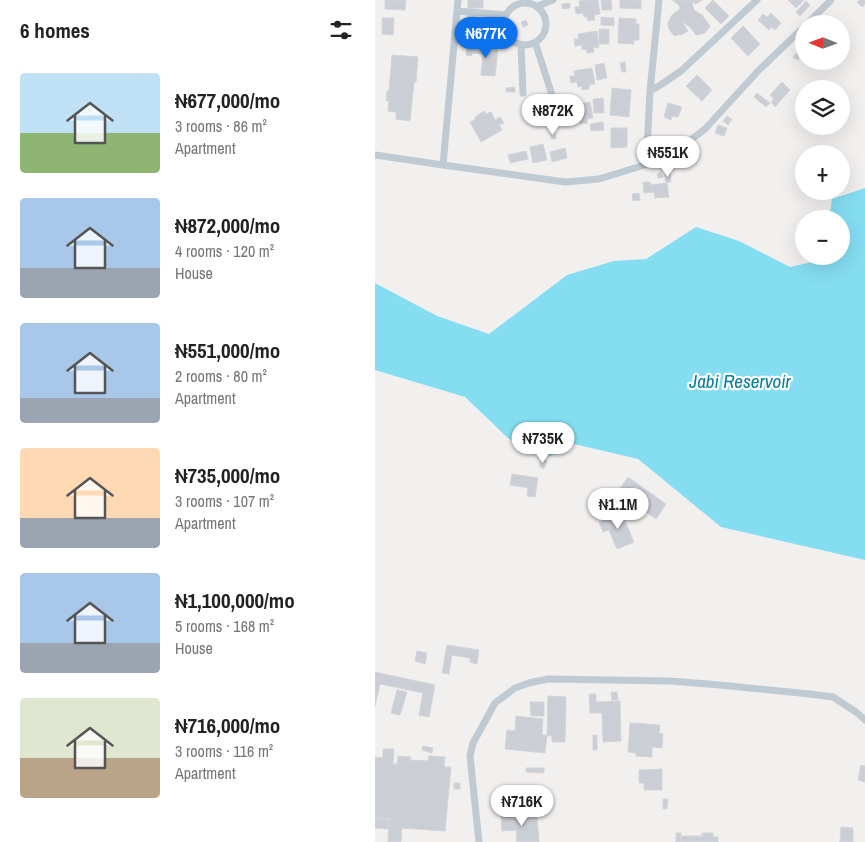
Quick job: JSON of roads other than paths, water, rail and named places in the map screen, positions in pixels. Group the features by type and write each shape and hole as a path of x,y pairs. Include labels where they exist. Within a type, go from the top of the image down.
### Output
{"street":[{"path":"443,165 458,0"},
{"path":"535,4 544,14 547,23 545,32 535,42 521,45 513,41 505,29 504,25 508,11 515,5 524,2 535,4 553,0"},
{"path":"647,151 650,91 659,0"},
{"path":"650,91 681,71 757,0"},
{"path":"816,15 831,0"},
{"path":"457,11 506,15"},
{"path":"456,24 505,29"},
{"path":"375,155 565,182 599,179 648,164 679,149 705,129 759,70 795,36"},
{"path":"535,42 553,98"},
{"path":"521,45 523,93"},
{"path":"479,842 470,756 473,743 495,703 515,688 529,683 548,679 670,681 810,694 833,697 865,720"}],"water":[{"name":"Jabi Reservoir","path":"865,188 865,560 721,527 638,459 574,444 550,456 509,439 465,397 375,370 375,283 437,316 489,334 567,275 614,261 646,259 696,227 739,241 790,267 799,265 850,265 850,210 830,210 832,200 850,200 850,193"}]}
